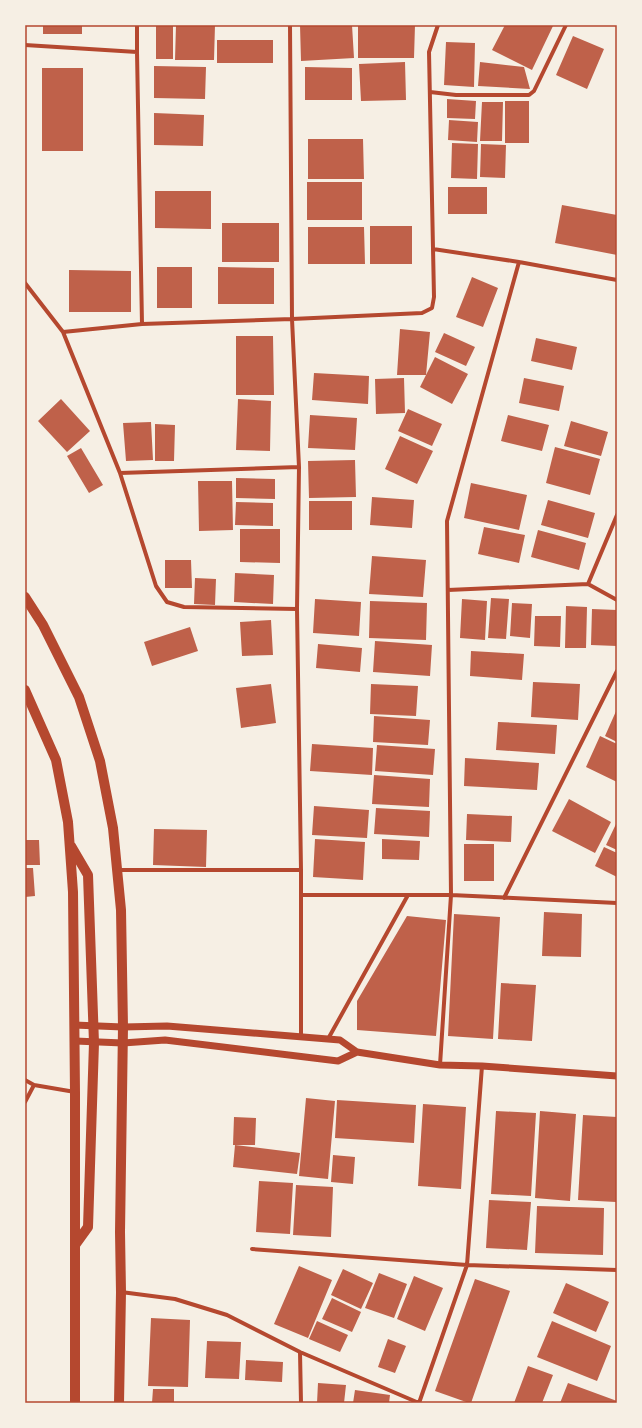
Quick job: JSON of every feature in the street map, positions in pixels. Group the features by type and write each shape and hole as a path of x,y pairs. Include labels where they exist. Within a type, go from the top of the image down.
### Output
{"main road":[{"path":"25,597 43,625 79,697 100,761 113,828 121,910 124,1027 120,1232 121,1292 119,1403"},
{"path":"25,690 56,760 68,822 70,843 73,892 75,1092 75,1403"},
{"path":"70,843 88,875 92,1026 94,1043 88,1226 75,1245"}],"street":[{"path":"137,25 142,324"},
{"path":"290,25 292,319 299,467 297,609 301,870 301,1037"},
{"path":"63,332 142,324 422,313 432,308 434,297 429,52 438,25"},
{"path":"430,92 456,95 529,95 534,91 538,84 566,25"},
{"path":"25,45 137,52"},
{"path":"432,250 519,262 617,280"},
{"path":"440,1065 451,895 447,520 519,262"},
{"path":"25,283 63,332 120,473 156,586 167,602 184,607 297,609"},
{"path":"120,473 299,467"},
{"path":"588,584 617,515"},
{"path":"448,590 588,584 617,600"},
{"path":"504,898 617,671"},
{"path":"117,870 301,870"},
{"path":"328,1039 408,895"},
{"path":"301,896 451,895 617,903"},
{"path":"74,1024 124,1027 167,1026 340,1040 357,1052 440,1065 482,1066 617,1076"},
{"path":"74,1041 123,1043 165,1040 338,1061 357,1052"},
{"path":"121,1292 175,1299 227,1315 300,1352 419,1403 467,1265 482,1066"},
{"path":"25,1080 34,1085 75,1092"},
{"path":"25,1102 34,1085"},
{"path":"252,1249 467,1265 617,1270"},
{"path":"300,1352 301,1403"}],"building":[{"path":"43,25 82,25 82,34 43,34"},
{"path":"156,25 173,25 173,59 156,59"},
{"path":"176,25 215,25 214,60 175,60"},
{"path":"300,25 352,25 354,58 301,61"},
{"path":"358,25 415,25 414,58 358,58"},
{"path":"505,25 553,26 532,70 492,50"},
{"path":"573,36 604,49 587,89 556,75"},
{"path":"217,40 273,40 273,63 217,63"},
{"path":"446,42 475,43 474,87 444,85"},
{"path":"405,62 406,100 361,101 359,64"},
{"path":"480,62 524,67 530,89 478,86"},
{"path":"154,66 206,67 205,99 154,98"},
{"path":"305,67 352,68 352,100 305,100"},
{"path":"42,68 83,68 83,151 42,151"},
{"path":"447,99 476,101 475,119 447,118"},
{"path":"505,101 529,101 529,143 505,143"},
{"path":"482,102 503,102 502,141 480,141"},
{"path":"154,113 204,115 203,146 154,145"},
{"path":"449,120 478,122 477,142 448,140"},
{"path":"308,139 363,139 364,179 308,179"},
{"path":"452,143 478,144 477,179 451,178"},
{"path":"481,144 506,145 505,178 480,177"},
{"path":"307,182 362,182 362,220 307,220"},
{"path":"448,187 487,187 487,214 448,214"},
{"path":"155,191 211,191 211,229 155,228"},
{"path":"562,205 617,215 617,255 555,243"},
{"path":"222,223 279,223 279,262 222,262"},
{"path":"370,226 412,226 412,264 370,264"},
{"path":"308,227 364,227 365,264 308,264"},
{"path":"157,267 192,267 192,308 157,308"},
{"path":"218,267 274,268 274,304 218,304"},
{"path":"69,270 131,271 131,312 69,312"},
{"path":"472,277 498,288 483,327 456,317"},
{"path":"400,329 430,332 426,375 397,375"},
{"path":"444,333 475,347 466,366 435,352"},
{"path":"236,336 273,336 274,395 236,395"},
{"path":"536,338 577,347 572,370 531,361"},
{"path":"435,357 468,374 452,404 420,387"},
{"path":"314,373 369,376 368,404 312,400"},
{"path":"404,378 405,413 376,414 375,379"},
{"path":"524,378 564,386 559,411 519,403"},
{"path":"61,399 90,431 67,452 38,421"},
{"path":"238,399 271,401 270,451 236,450"},
{"path":"408,409 442,424 432,446 398,431"},
{"path":"310,415 357,418 355,450 308,448"},
{"path":"508,415 549,425 542,451 501,441"},
{"path":"571,421 608,432 601,456 564,446"},
{"path":"151,422 153,460 126,461 123,423"},
{"path":"155,424 175,425 174,461 155,461"},
{"path":"400,436 433,451 417,484 385,469"},
{"path":"555,447 600,459 590,495 546,483"},
{"path":"81,448 103,485 89,493 67,456"},
{"path":"355,460 356,497 309,498 308,461"},
{"path":"236,478 275,479 275,499 236,498"},
{"path":"198,481 232,481 233,530 199,531"},
{"path":"471,483 527,495 519,530 464,518"},
{"path":"372,497 414,500 412,528 370,525"},
{"path":"548,500 595,513 588,538 541,525"},
{"path":"309,501 352,501 352,530 309,530"},
{"path":"236,502 273,503 273,526 235,525"},
{"path":"484,527 525,535 519,563 478,554"},
{"path":"240,529 280,529 280,563 240,562"},
{"path":"538,530 586,543 579,570 531,557"},
{"path":"372,556 426,560 423,597 369,594"},
{"path":"165,560 191,560 192,588 165,588"},
{"path":"235,573 274,575 273,604 234,602"},
{"path":"195,578 216,579 215,605 194,604"},
{"path":"491,598 509,599 506,639 488,638"},
{"path":"315,599 361,602 359,636 313,633"},
{"path":"462,599 487,601 485,640 460,638"},
{"path":"370,601 427,603 426,640 369,638"},
{"path":"512,603 532,604 530,638 510,636"},
{"path":"566,606 587,607 586,648 565,648"},
{"path":"592,609 617,610 617,646 591,645"},
{"path":"535,616 561,616 560,647 534,646"},
{"path":"271,620 273,655 242,656 240,622"},
{"path":"190,627 198,651 152,666 144,642"},
{"path":"375,641 432,645 430,676 373,672"},
{"path":"318,644 362,648 360,672 316,668"},
{"path":"471,651 524,654 522,680 470,676"},
{"path":"533,682 580,684 578,720 531,717"},
{"path":"271,684 276,723 241,728 236,688"},
{"path":"371,684 418,686 416,716 370,714"},
{"path":"617,709 617,742 605,736"},
{"path":"374,716 430,720 428,745 373,742"},
{"path":"498,722 557,725 555,754 496,750"},
{"path":"600,736 617,744 617,782 586,767"},
{"path":"312,744 373,748 372,775 310,771"},
{"path":"377,745 435,749 433,775 375,771"},
{"path":"465,758 539,763 537,790 464,786"},
{"path":"374,775 430,779 429,807 372,804"},
{"path":"569,799 611,822 595,853 552,831"},
{"path":"314,806 369,810 367,838 312,835"},
{"path":"376,808 430,811 429,837 374,834"},
{"path":"467,814 512,816 511,842 466,840"},
{"path":"616,824 617,825 617,850 606,845"},
{"path":"154,829 207,830 206,867 153,865"},
{"path":"315,839 365,842 363,880 313,877"},
{"path":"382,839 420,841 419,860 382,859"},
{"path":"25,840 39,840 40,865 25,865"},
{"path":"464,844 494,844 494,881 464,881"},
{"path":"604,847 617,853 617,877 595,866"},
{"path":"25,868 33,868 35,896 25,897"},
{"path":"544,912 582,914 581,957 542,956"},
{"path":"454,914 500,917 493,1039 448,1036"},
{"path":"407,916 446,920 436,1036 357,1030 357,1001"},
{"path":"501,983 536,985 532,1041 498,1039"},
{"path":"306,1098 335,1101 328,1179 299,1176"},
{"path":"337,1100 416,1105 414,1143 335,1138"},
{"path":"423,1104 466,1107 461,1189 418,1186"},
{"path":"496,1111 536,1113 531,1196 491,1194"},
{"path":"540,1111 576,1114 570,1201 535,1198"},
{"path":"583,1115 617,1117 616,1202 578,1200"},
{"path":"234,1117 256,1118 255,1145 233,1145"},
{"path":"235,1145 300,1153 297,1174 233,1167"},
{"path":"333,1155 355,1157 353,1184 331,1182"},
{"path":"259,1181 293,1183 290,1234 256,1232"},
{"path":"296,1185 333,1187 331,1237 293,1235"},
{"path":"489,1200 531,1202 527,1250 486,1248"},
{"path":"537,1206 604,1208 603,1255 535,1253"},
{"path":"299,1266 332,1280 308,1338 274,1324"},
{"path":"343,1269 373,1283 361,1309 331,1295"},
{"path":"379,1273 407,1284 394,1318 365,1308"},
{"path":"414,1276 443,1288 425,1331 397,1319"},
{"path":"475,1279 510,1291 471,1403 469,1403 435,1391"},
{"path":"566,1283 609,1302 596,1332 553,1313"},
{"path":"332,1298 361,1312 352,1332 322,1319"},
{"path":"151,1318 190,1320 188,1387 148,1386"},
{"path":"317,1321 348,1335 340,1352 309,1339"},
{"path":"552,1321 611,1346 597,1381 537,1357"},
{"path":"388,1339 406,1346 395,1373 378,1367"},
{"path":"207,1341 241,1342 239,1379 205,1378"},
{"path":"246,1360 283,1362 282,1382 245,1380"},
{"path":"528,1366 553,1375 542,1403 514,1403"},
{"path":"318,1383 346,1385 344,1403 317,1403"},
{"path":"568,1383 617,1401 617,1403 560,1403"},
{"path":"153,1389 174,1389 174,1403 152,1403"},
{"path":"355,1390 390,1395 389,1403 353,1403"}]}
